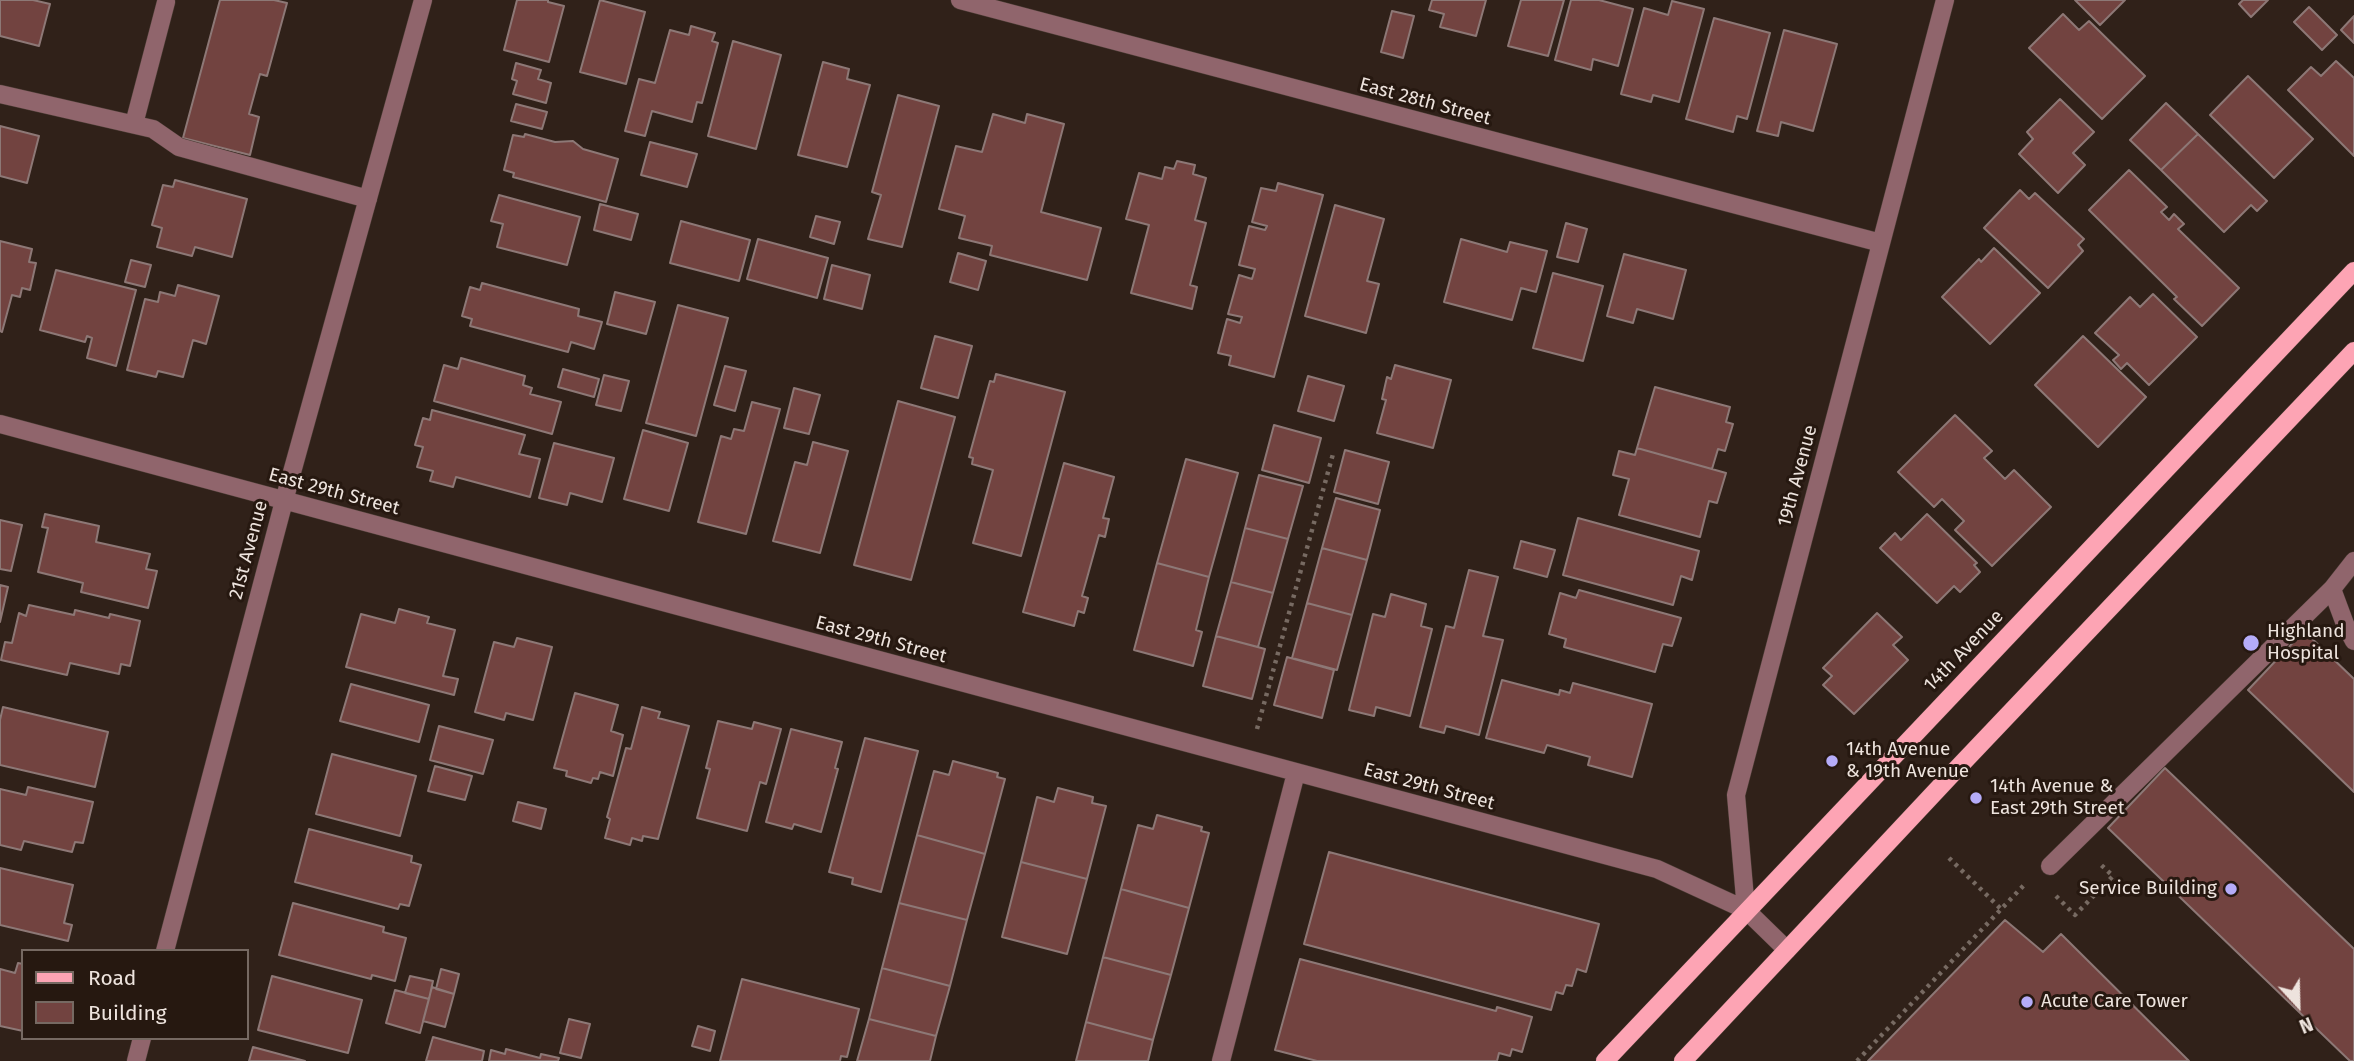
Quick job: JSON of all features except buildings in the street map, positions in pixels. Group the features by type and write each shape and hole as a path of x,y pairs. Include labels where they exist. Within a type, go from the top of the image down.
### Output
{"main road":[{"name":"14th Avenue","path":"1605,1061 2354,271"},
{"path":"1683,1061 2354,351"}],"street":[{"name":"21st Avenue","path":"166,949 284,501 423,0"},
{"name":"East 28th Street","path":"960,0 1881,243"},
{"name":"19th Avenue","path":"1746,910 1736,795 1945,0"},
{"path":"134,124 166,2"},
{"path":"0,94 153,129 179,147 368,199"},
{"name":"East 29th Street","path":"0,424 1657,869 1746,910"},
{"path":"2050,866 2332,589 2354,561"},
{"path":"2332,589 2344,624 2354,641"},
{"path":"1221,1061 1296,773"},
{"path":"1746,910 1787,950"},
{"path":"136,1061 141,1040"}],"path":[{"path":"1264,703 1333,454"},
{"path":"1949,858 2001,909"},
{"path":"2051,891 2076,915 2113,876 2099,863"},
{"path":"1857,1061 2026,883"}],"place":[{"name":"Highland Hospital","path":"2251,643"},
{"name":"14th Avenue & 19th Avenue","path":"1832,761"},
{"name":"14th Avenue & East 29th Street","path":"1976,798"},
{"name":"Service Building","path":"2231,889"},
{"name":"Acute Care Tower","path":"2027,1002"}]}
